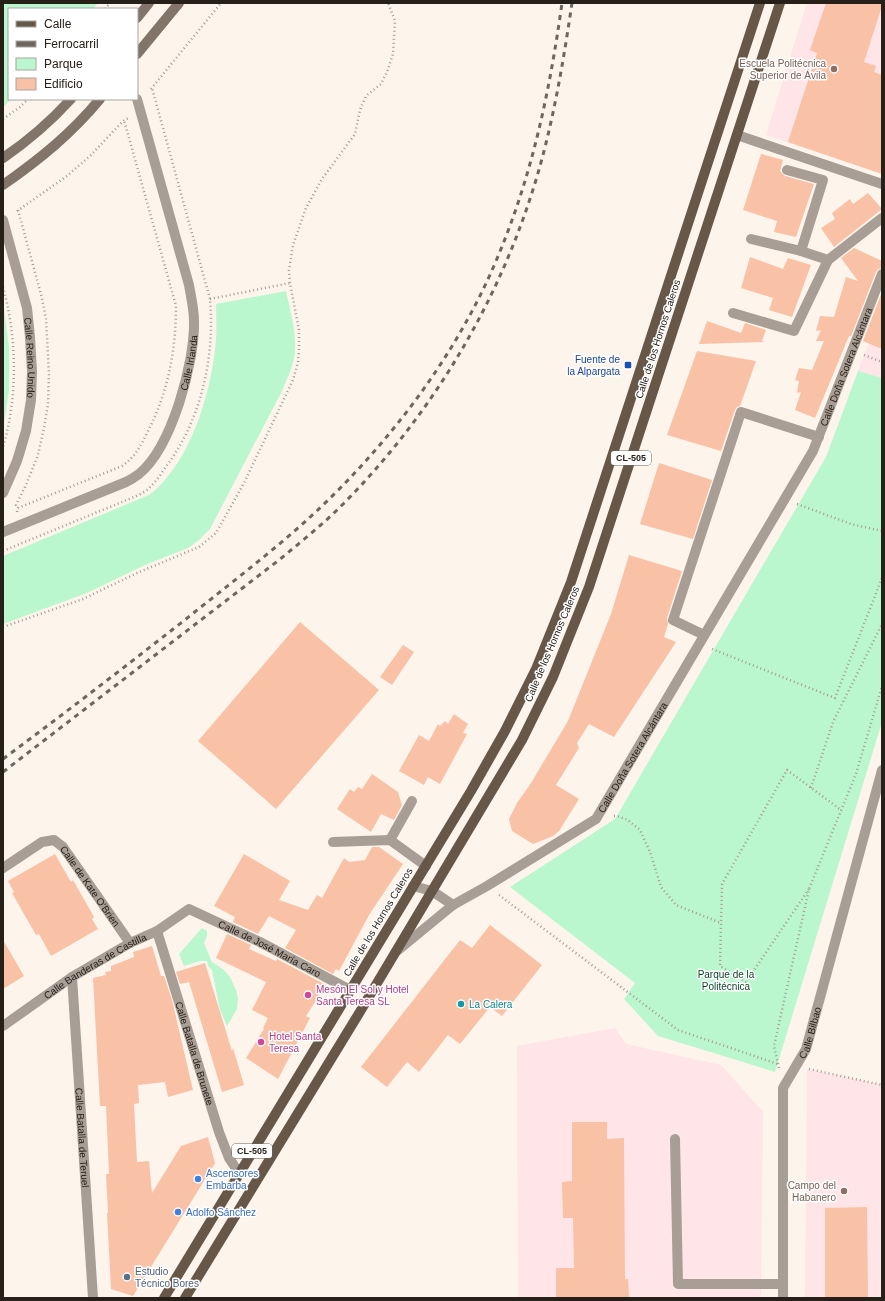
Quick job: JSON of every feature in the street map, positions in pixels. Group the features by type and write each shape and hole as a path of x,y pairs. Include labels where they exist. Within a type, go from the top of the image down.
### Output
{"main road":[{"path":"138,17 149,3"},
{"path":"138,53 179,3"},
{"name":"Calle de los Hornos Caleros","path":"164,1298 471,791 505,732 536,670 568,589 760,3"},
{"name":"Calle de los Hornos Caleros","path":"184,1298 358,1016 522,740 553,677 589,587 780,3"},
{"path":"3,158 56,116 70,100"},
{"path":"3,185 38,161 70,133 99,100"}],"street":[{"name":"Calle Irlanda","path":"3,532 126,482 139,474 159,449 168,432 184,389 193,339 194,321 192,303 137,100"},
{"path":"737,135 882,184"},
{"path":"787,170 823,180 801,251"},
{"name":"Calle Reino Unido","path":"3,493 17,461 26,431 32,372 27,308 7,217"},
{"path":"733,313 794,331 828,260 882,218"},
{"path":"751,238 801,251 828,260"},
{"name":"Calle Doña Sotera Alcántara","path":"395,952 453,905 487,886 596,819 813,450 882,274"},
{"name":"Calle Doña Sotera Alcántara","path":"704,635 673,620 741,412 818,437"},
{"name":"Calle Bilbao","path":"783,1298 784,1088 806,1049 882,770"},
{"path":"333,842 390,840 412,800"},
{"name":"Calle de Kate O'Brien","path":"3,868 42,842 54,840 63,847 130,943"},
{"name":"Calle de los Hornos Caleros","path":"390,840 426,866"},
{"path":"413,886 432,891 453,905"},
{"name":"Calle Banderas de Castilla","path":"3,1026 72,976 130,943 157,931 188,908"},
{"name":"Calle de José María Caro","path":"188,908 260,942 350,990"},
{"name":"Calle Batalla de Brunete","path":"157,931 219,1132 229,1158 239,1173"},
{"name":"Calle Batalla de Teruel","path":"72,976 93,1298"},
{"path":"674,1140 678,1284 783,1284"}],"path":[{"path":"149,92 221,3"},
{"path":"3,627 83,599 137,573 199,548 216,533 244,483 293,380 298,356 298,330 289,270 292,251 306,208 322,179 355,134 360,110 366,96 381,84 387,72 393,54 395,21 388,3"},
{"path":"3,551 134,497 147,490 158,479 171,460 186,435 197,409 210,346 210,300 152,88"},
{"path":"3,119 27,100"},
{"path":"7,217 66,176 91,155 124,120 132,118"},
{"path":"16,512 18,508 122,466 131,460 139,449 156,417 167,385 173,357 176,327 176,306 124,120"},
{"path":"210,300 290,283"},
{"path":"3,287 9,316 14,370 10,419 3,447"},
{"path":"862,354 882,362"},
{"path":"794,504 851,524 882,531"},
{"path":"710,648 834,698 882,578"},
{"path":"812,788 833,722 882,624"},
{"path":"784,1088 774,1046 809,889 856,774 882,686"},
{"path":"809,889 746,982 720,966 722,884 787,770 841,810"},
{"path":"611,817 617,816 628,820 640,830 650,852 661,887 676,905 722,923"},
{"path":"487,886 678,1030 778,1064"},
{"path":"796,1066 882,1085"}],"shaded area":[{"name":"Escuela Politécnica Superior de Ávila","path":"807,3 882,3 882,174 766,135"},
{"path":"882,310 882,379 858,371"},
{"path":"615,1028 626,1044 721,1065 763,1112 761,1298 518,1298 517,1046"},
{"name":"Campo del Habanero","path":"807,1069 882,1085 882,1298 805,1298"}],"green space":[{"path":"3,3 98,3 94,8 8,8 8,100 11,100 3,107"},
{"path":"286,291 295,335 295,355 292,365 282,391 210,529 188,548 145,565 87,593 3,624 3,556 149,495 161,484 174,468 193,434 200,416 211,377 216,340 216,304"},
{"path":"3,301 9,347 9,390 3,431"},
{"name":"Parque de la Politécnica","path":"858,371 882,378 882,722 775,1072 658,1036 624,999 635,983 510,887 615,819 826,457"},
{"path":"202,928 207,931 207,936 204,943 212,962 224,970 230,977 236,990 238,998 237,1009 227,1026 220,1010 212,970 208,966 207,961 200,961 184,966 179,954"}],"building":[{"name":"Escuela Politécnica Superior de Ávila","path":"826,3 882,3 864,62 876,66 874,72 882,75 882,174 788,142 817,53 810,50"},
{"path":"761,154 783,160 780,171 785,176 814,184 796,237 774,232 777,221 743,210"},
{"path":"868,193 882,209 834,247 821,228 835,219 832,213 850,199 853,204"},
{"path":"854,248 882,261 882,268 878,269 876,272 851,336 849,336 815,418 795,410 801,392 797,393 799,381 795,380 799,368 812,370 824,341 816,341 821,330 816,331 820,316 834,317 846,277 858,281 841,258"},
{"path":"750,257 783,269 788,258 811,265 792,317 769,310 773,298 741,288"},
{"path":"882,292 882,349 863,341"},
{"path":"707,321 741,333 745,323 766,330 762,341 764,342 699,344"},
{"path":"697,351 756,361 740,406 735,410 721,451 667,435"},
{"path":"659,463 712,480 693,539 640,524"},
{"path":"629,555 682,571 667,618 668,624 664,637 676,642 614,737 589,724 577,743 579,748 556,785 579,799 559,831 553,836 533,844 512,831 509,819 517,803 531,783 568,721 611,614"},
{"path":"300,622 379,690 276,809 198,741"},
{"path":"403,645 414,652 392,685 380,677"},
{"path":"454,714 468,724 463,733 467,734 440,784 428,777 424,785 399,771 419,735 429,741 438,724 440,726 445,721 448,724"},
{"path":"372,774 398,792 402,805 394,820 381,814 371,832 337,809 350,789 354,792 358,787 362,789"},
{"path":"372,847 379,847 403,864 369,915 339,971 336,969 333,974 285,948 296,930 269,916 258,934 233,922 235,917 214,906 244,854 290,881 279,900 308,910 317,895 322,898 344,858 349,862 365,860"},
{"path":"55,854 71,882 73,880 94,917 92,919 98,929 51,956 39,934 36,935 12,893 14,892 8,881"},
{"name":"La Calera","path":"490,925 542,965 502,1016 490,1007 460,1044 448,1035 419,1072 407,1062 387,1087 361,1067 460,940 472,948"},
{"path":"227,934 251,945 249,949 276,961 277,959 326,985 306,1016 310,1018 278,1079 246,1058 264,1029 263,1028 268,1018 252,1010 266,982 216,958"},
{"path":"3,940 24,976 3,989"},
{"path":"152,946 161,976 164,976 172,1000 193,1090 168,1097 165,1082 138,1085 139,1103 134,1104 137,1162 149,1161 152,1193 181,1146 208,1137 215,1163 133,1296 111,1289 107,1213 106,1174 109,1174 106,1106 100,1106 93,978 106,975 105,972 111,971 111,966 134,957 133,952"},
{"path":"205,963 244,1085 222,1092 189,982 180,984 176,972"},
{"path":"572,1122 607,1122 607,1139 624,1138 625,1279 628,1279 629,1298 556,1298 556,1268 574,1268 573,1218 563,1218 562,1182 572,1181"},
{"path":"867,1207 868,1298 825,1298 825,1208"}],"railway":[{"path":"3,759 256,564 322,506 348,480 397,425 440,365 460,333 493,268 506,235 518,203 537,138 551,71 562,3"},
{"path":"3,772 279,560 314,531 347,500 380,464 411,426 439,386 464,345 488,302 508,258 540,166 555,105 572,3"}],"place":[{"name":"Escuela Politécnica Superior de Ávila","path":"834,69"},
{"name":"Fuente de la Alpargata","path":"628,365"},
{"name":"Mesón El Sol y Hotel Santa Teresa SL","path":"308,995"},
{"name":"La Calera","path":"461,1004"},
{"name":"Hotel Santa Teresa","path":"261,1042"},
{"name":"Ascensores Embarba","path":"198,1179"},
{"name":"Campo del Habanero","path":"844,1191"},
{"name":"Adolfo Sánchez","path":"178,1212"},
{"name":"Estudio Técnico Bores","path":"127,1277"}]}
